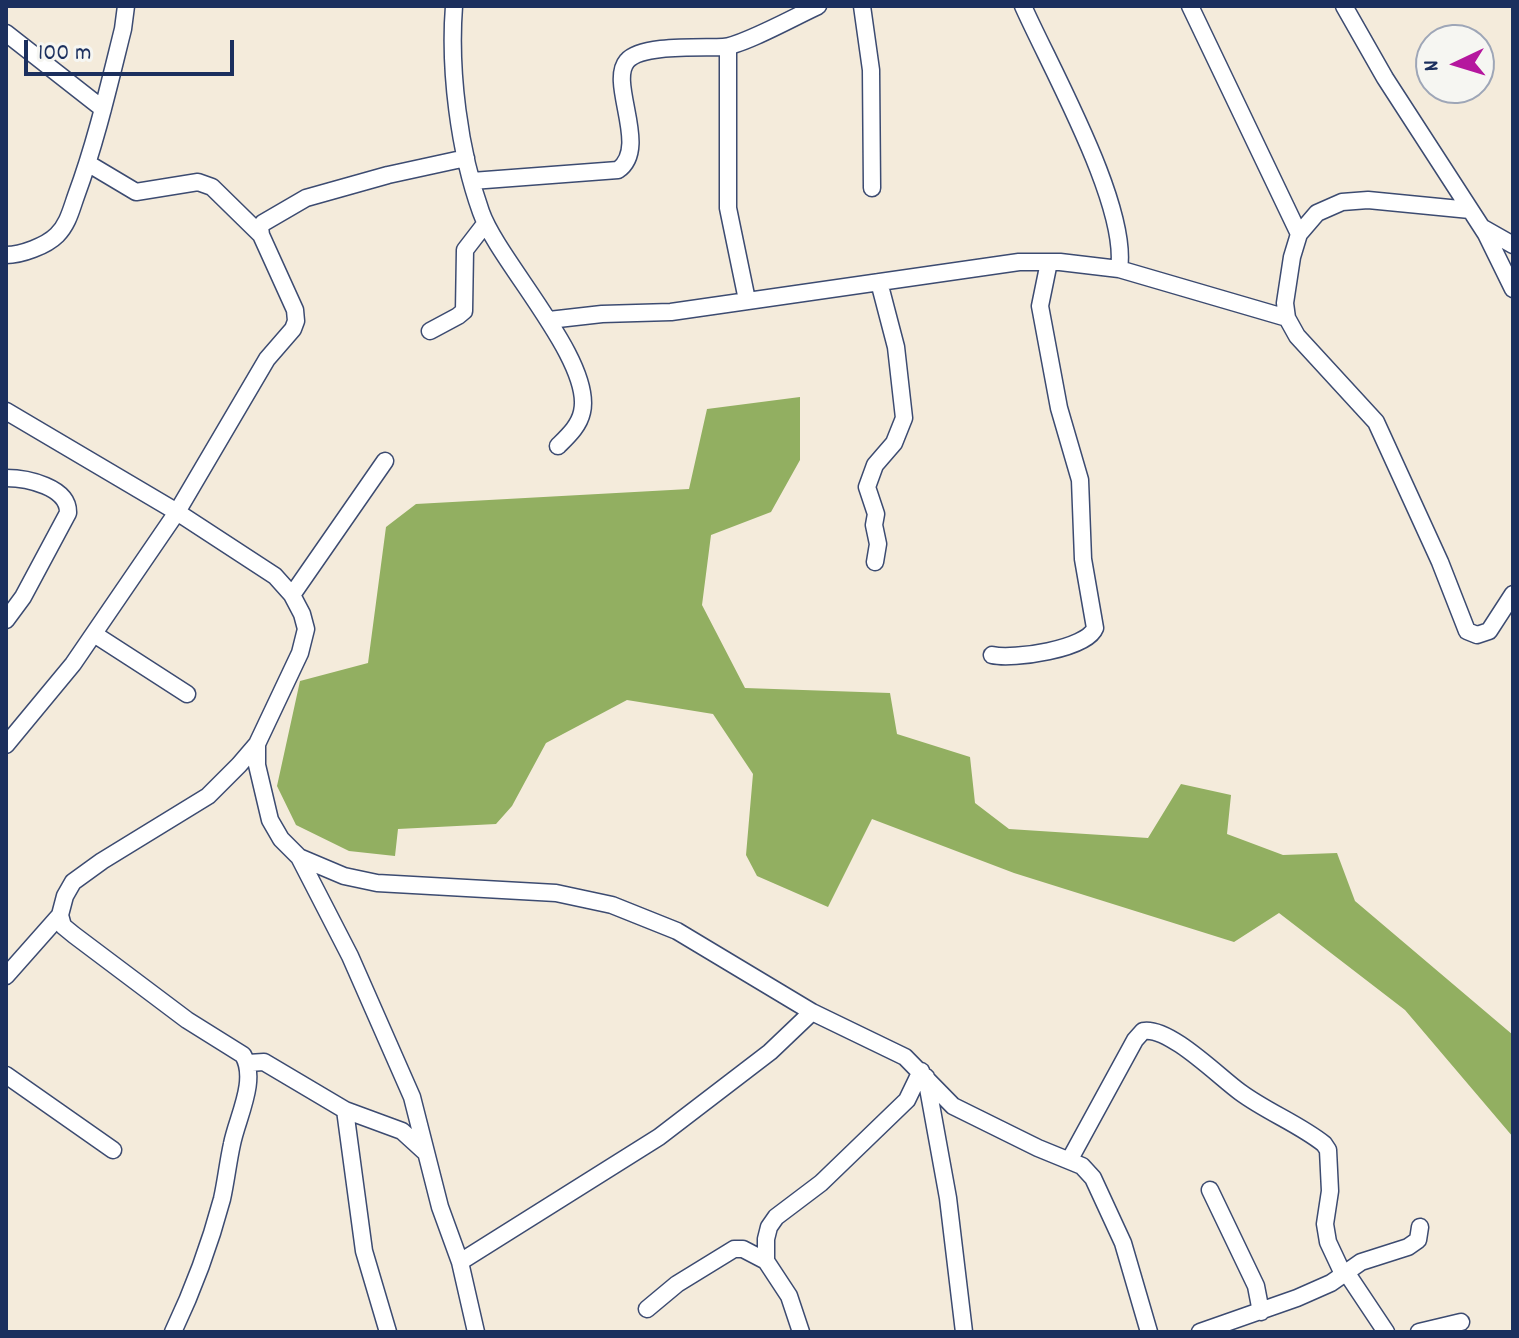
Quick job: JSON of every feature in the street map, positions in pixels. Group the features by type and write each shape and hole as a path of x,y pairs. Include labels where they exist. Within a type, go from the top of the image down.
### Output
{"street":[{"path":"6,255 25,251 58,234 72,210 89,164 126,6"},
{"path":"454,6 452,31 456,92 466,158 485,224 549,320 576,374 583,396 582,412 575,429 558,446"},
{"path":"472,181 618,170 625,165 631,153 623,71 630,57 661,50 728,47 818,6"},
{"path":"862,6 871,70 872,188"},
{"path":"1023,6 1089,147 1115,218 1121,241 1119,269"},
{"path":"1190,6 1299,234"},
{"path":"1344,6 1385,78 1482,228 1513,289"},
{"path":"6,33 103,109"},
{"path":"728,47 728,208 747,300"},
{"path":"6,745 94,634 177,512 267,359 293,329 295,310 261,235 263,223 306,198 388,175 466,158"},
{"path":"89,164 136,192 198,182 212,187 261,235"},
{"path":"1470,210 1368,200 1342,202 1317,213 1299,234 1285,303 1287,318 1297,336 1376,422 1440,562 1467,631 1477,635 1489,631 1513,594"},
{"path":"430,331 464,311 465,250 485,224"},
{"path":"1482,228 1513,245"},
{"path":"992,655 1008,657 1053,650 1085,639 1095,628 1084,571 1080,480 1059,408 1040,306 1049,262"},
{"path":"549,320 602,314 671,312 971,267 1049,262 1119,269 1287,318"},
{"path":"875,562 878,544 874,525 876,514 867,487 875,465 894,443 904,418 896,347 879,282"},
{"path":"6,411 177,512 275,576 292,595 306,629 300,653 257,744 208,796 73,882 60,915 6,976"},
{"path":"292,595 385,461"},
{"path":"6,478 42,484 64,498 68,505 68,513 23,597 6,620"},
{"path":"94,634 187,694"},
{"path":"257,744 257,765 270,820 281,839 299,857 350,956 412,1097 440,1207 460,1262 476,1332"},
{"path":"299,857 344,876 377,883 556,893 612,905 677,931 812,1012 886,1046 905,1057 953,1106 1082,1166 1093,1178 1123,1243 1149,1332"},
{"path":"60,915 63,926 74,935 187,1020 243,1055 248,1063 249,1077 222,1199 186,1305 173,1332"},
{"path":"460,1262 659,1137 770,1052 812,1012"},
{"path":"1070,1159 1139,1034 1152,1030 1197,1057 1270,1112 1324,1144 1328,1150 1330,1191 1325,1224 1330,1246 1344,1273 1386,1332"},
{"path":"248,1063 264,1062 345,1110 402,1131 428,1155"},
{"path":"766,1261 766,1239 776,1217 821,1183 907,1100 923,1074"},
{"path":"923,1074 948,1198 964,1332"},
{"path":"6,1075 113,1150"},
{"path":"345,1110 364,1251 388,1332"},
{"path":"402,1131 417,1116"},
{"path":"1210,1190 1256,1286 1261,1312"},
{"path":"1200,1332 1261,1312 1331,1283 1376,1256 1414,1244 1418,1240 1420,1227"},
{"path":"647,1309 677,1284 734,1249 743,1249 766,1261 789,1296 801,1332"},
{"path":"1419,1332 1461,1322"}],"green space":[{"path":"800,397 800,460 771,512 711,535 702,605 745,688 890,693 897,734 970,757 975,803 1009,829 1148,838 1181,784 1231,795 1227,834 1283,855 1337,853 1355,901 1513,1035 1513,1137 1405,1010 1279,913 1234,942 1014,873 872,819 828,907 757,876 746,855 753,774 713,714 627,700 546,743 512,806 496,824 398,829 395,856 349,851 296,825 277,786 300,681 368,663 386,527 416,504 689,489 707,409"}]}
